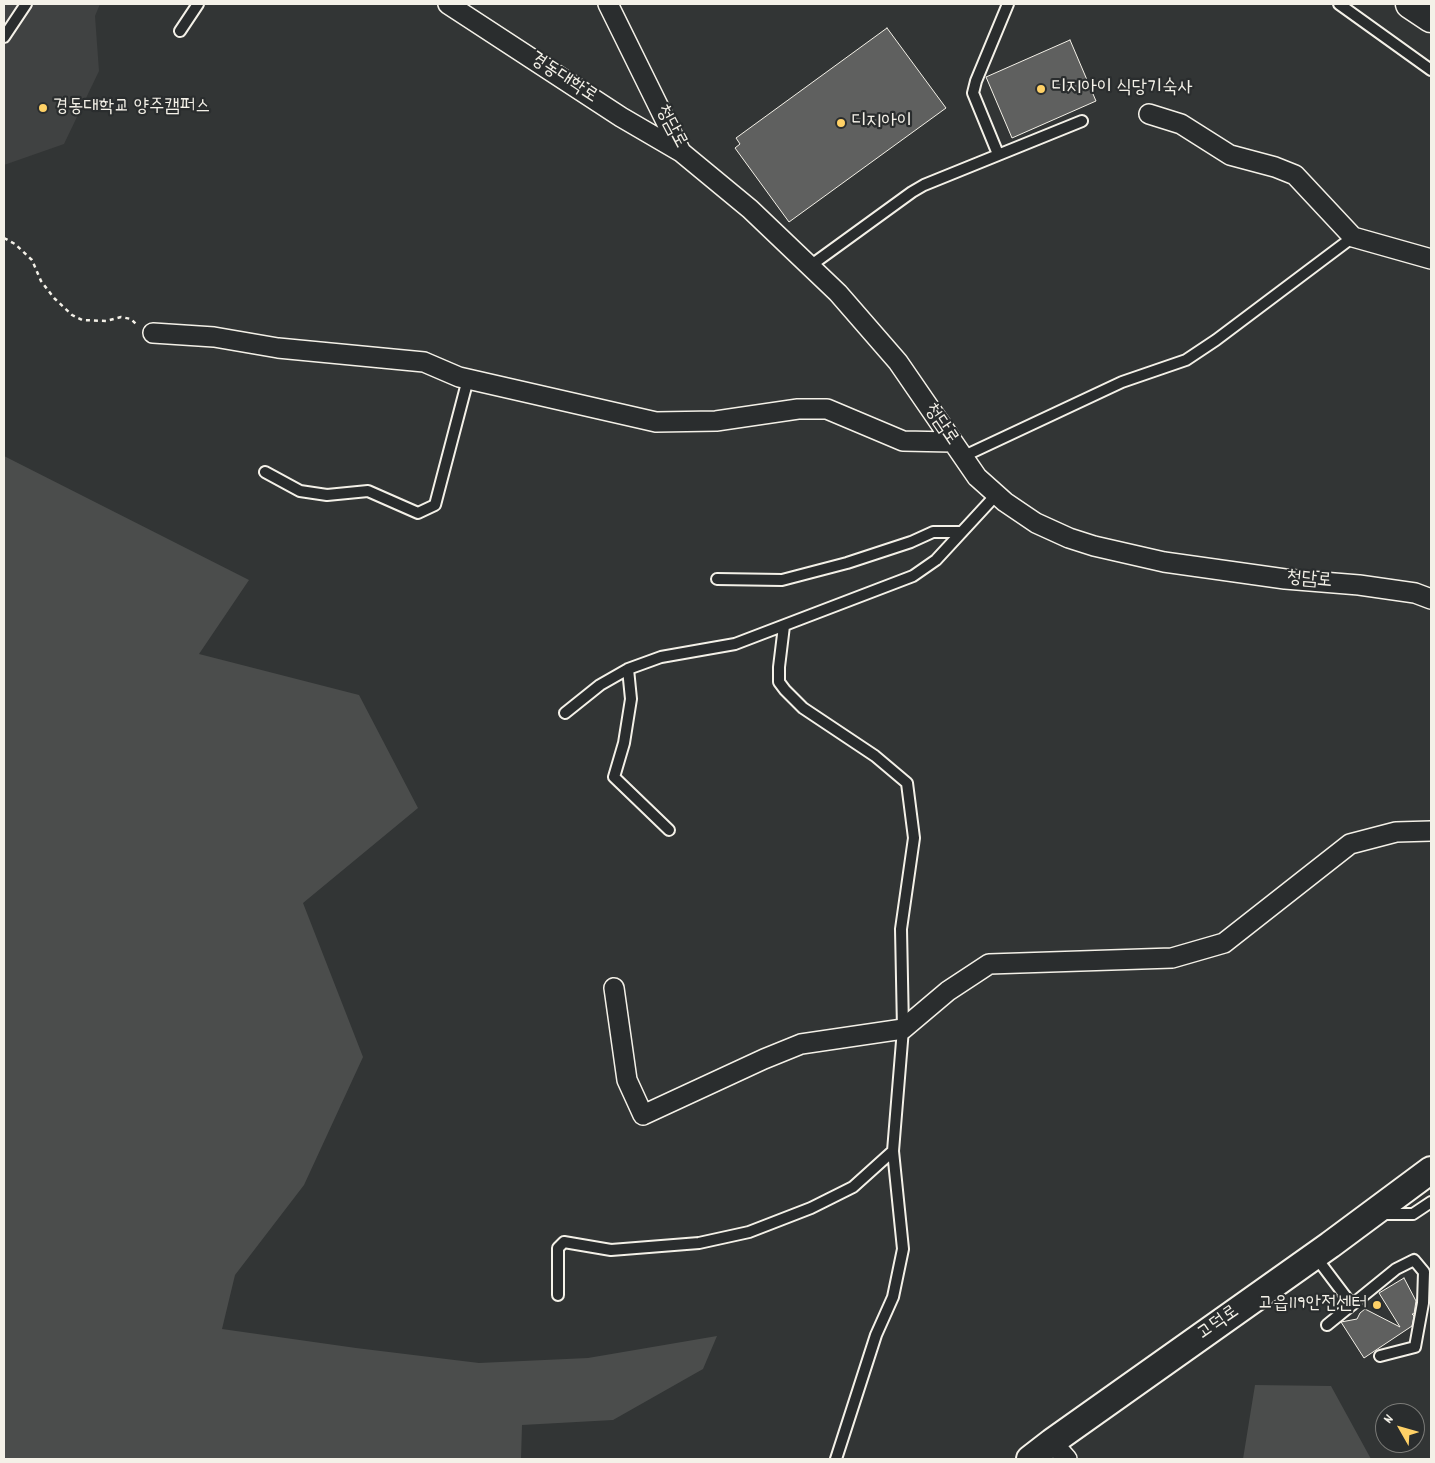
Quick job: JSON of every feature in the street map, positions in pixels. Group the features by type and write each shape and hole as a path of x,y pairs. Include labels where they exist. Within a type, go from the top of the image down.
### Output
{"highway":[{"path":"1410,4 1431,18"}],"main road":[{"name":"고덕로","path":"1030,1459 1060,1450 1431,1170"}],"street":[{"name":"경동대학로","path":"448,4 621,117 680,152"},
{"name":"청담로","path":"608,4 680,152 750,209 838,293 898,362 957,449 977,476 996,495 1036,523 1069,538 1094,546 1164,562 1285,579 1396,590 1415,593 1431,599"},
{"path":"1149,114 1181,124 1230,155 1275,167 1295,176 1353,237 1431,259"},
{"path":"153,333 214,337 278,348 424,362 459,377 656,422 716,421 798,409 827,409 903,441 957,449"},
{"path":"614,988 627,1080 643,1115 801,1044 903,1029 948,991 989,964 1172,958 1224,943 1350,844 1396,832 1431,831"}],"lane":[{"path":"4,37 26,4"},
{"path":"180,31 198,4"},
{"path":"998,154 973,93 976,81 1008,4"},
{"path":"1339,4 1431,70"},
{"path":"810,266 912,192 939,178 1082,121"},
{"path":"957,449 1122,382 1186,360 1216,340 1353,237"},
{"path":"265,472 300,491 327,495 368,491 418,513 435,505 468,379"},
{"path":"565,713 600,686 628,669 661,657 735,644 913,576 936,560 996,495"},
{"path":"717,579 782,580 847,563 911,542 932,532 962,532"},
{"path":"784,626 779,682 803,708 875,756 907,783 914,838 901,929 903,1029 893,1152 903,1249 893,1297 876,1335 836,1459"},
{"path":"628,669 631,699 624,743 614,777 669,830"},
{"path":"558,1295 558,1248 564,1242 611,1250 699,1243 749,1232 811,1208 853,1187 893,1152"},
{"path":"1372,1214 1413,1214 1431,1202"},
{"path":"1315,1256 1352,1305"},
{"path":"1327,1325 1396,1269 1414,1260 1424,1272 1423,1303 1415,1347 1380,1356"}],"path":[{"path":"4,238 15,244 32,260 41,281 54,298 72,315 82,320 106,321 121,317 131,319 140,327 153,333"}],"shaded area":[{"name":"경동대학교 양주캠퍼스","path":"4,4 100,4 95,16 99,71 64,144 4,165"},
{"path":"4,456 249,580 199,654 359,695 418,808 303,903 363,1057 304,1185 235,1275 222,1329 479,1363 588,1358 717,1336 703,1369 613,1420 522,1425 521,1459 4,1459"},
{"path":"1255,1385 1331,1386 1371,1459 1243,1459"}],"building":[{"name":"디지아이","path":"887,28 946,108 789,222 735,148 740,144 736,138"},
{"name":"디지아이 식당기숙사","path":"1070,40 1096,101 1012,138 986,77"},
{"path":"1404,1278 1416,1301 1414,1314 1412,1314 1414,1316 1412,1326 1364,1358 1341,1322 1357,1319 1365,1309 1400,1327 1379,1293"}],"place":[{"name":"디지아이 식당기숙사","path":"1041,89"},
{"name":"경동대학교 양주캠퍼스","path":"43,108"},
{"name":"디지아이","path":"841,123"},
{"name":"고읍119안전센터","path":"1377,1305"}]}
